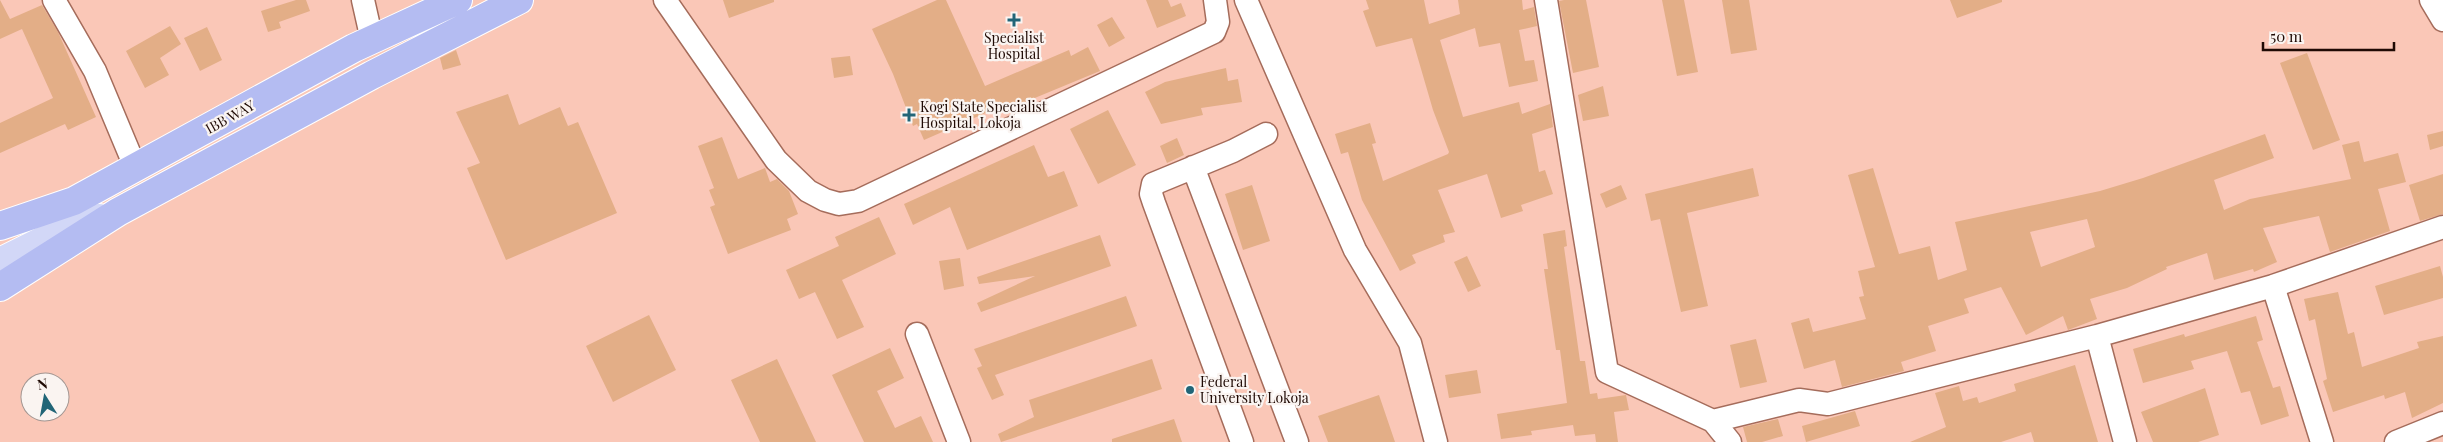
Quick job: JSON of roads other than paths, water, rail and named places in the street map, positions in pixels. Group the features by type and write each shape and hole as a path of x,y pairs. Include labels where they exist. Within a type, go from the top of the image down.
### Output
{"highway":[{"path":"0,287 118,212 372,75 519,0"},
{"name":"IBB WAY","path":"0,226 74,201 372,40 454,1"}],"main road":[{"path":"0,239 74,201"},
{"path":"0,262 60,232 118,212"}],"street":[{"path":"54,0 95,71 136,169"},
{"path":"363,0 372,40"},
{"path":"664,0 776,160 808,191 839,204 858,201 1006,128 1214,32 1218,22 1215,0"},
{"path":"1246,0 1355,250 1410,342 1436,442"},
{"path":"1546,0 1607,372 1713,421 1730,442"},
{"path":"2431,0 2443,20"},
{"path":"1242,442 1151,194 1153,184 1233,151 1266,134"},
{"path":"1193,167 1297,442"},
{"path":"1713,421 1799,400 1828,404 2097,336 2273,286 2443,226"},
{"path":"2273,286 2322,442"},
{"path":"917,334 959,442"},
{"path":"2097,336 2125,442"},
{"path":"2396,442 2443,423"}],"place":[{"name":"Specialist Hospital","path":"1014,20"},
{"name":"Kogi State Specialist Hospital, Lokoja","path":"909,115"},
{"name":"Federal University Lokoja","path":"1190,390"}]}
